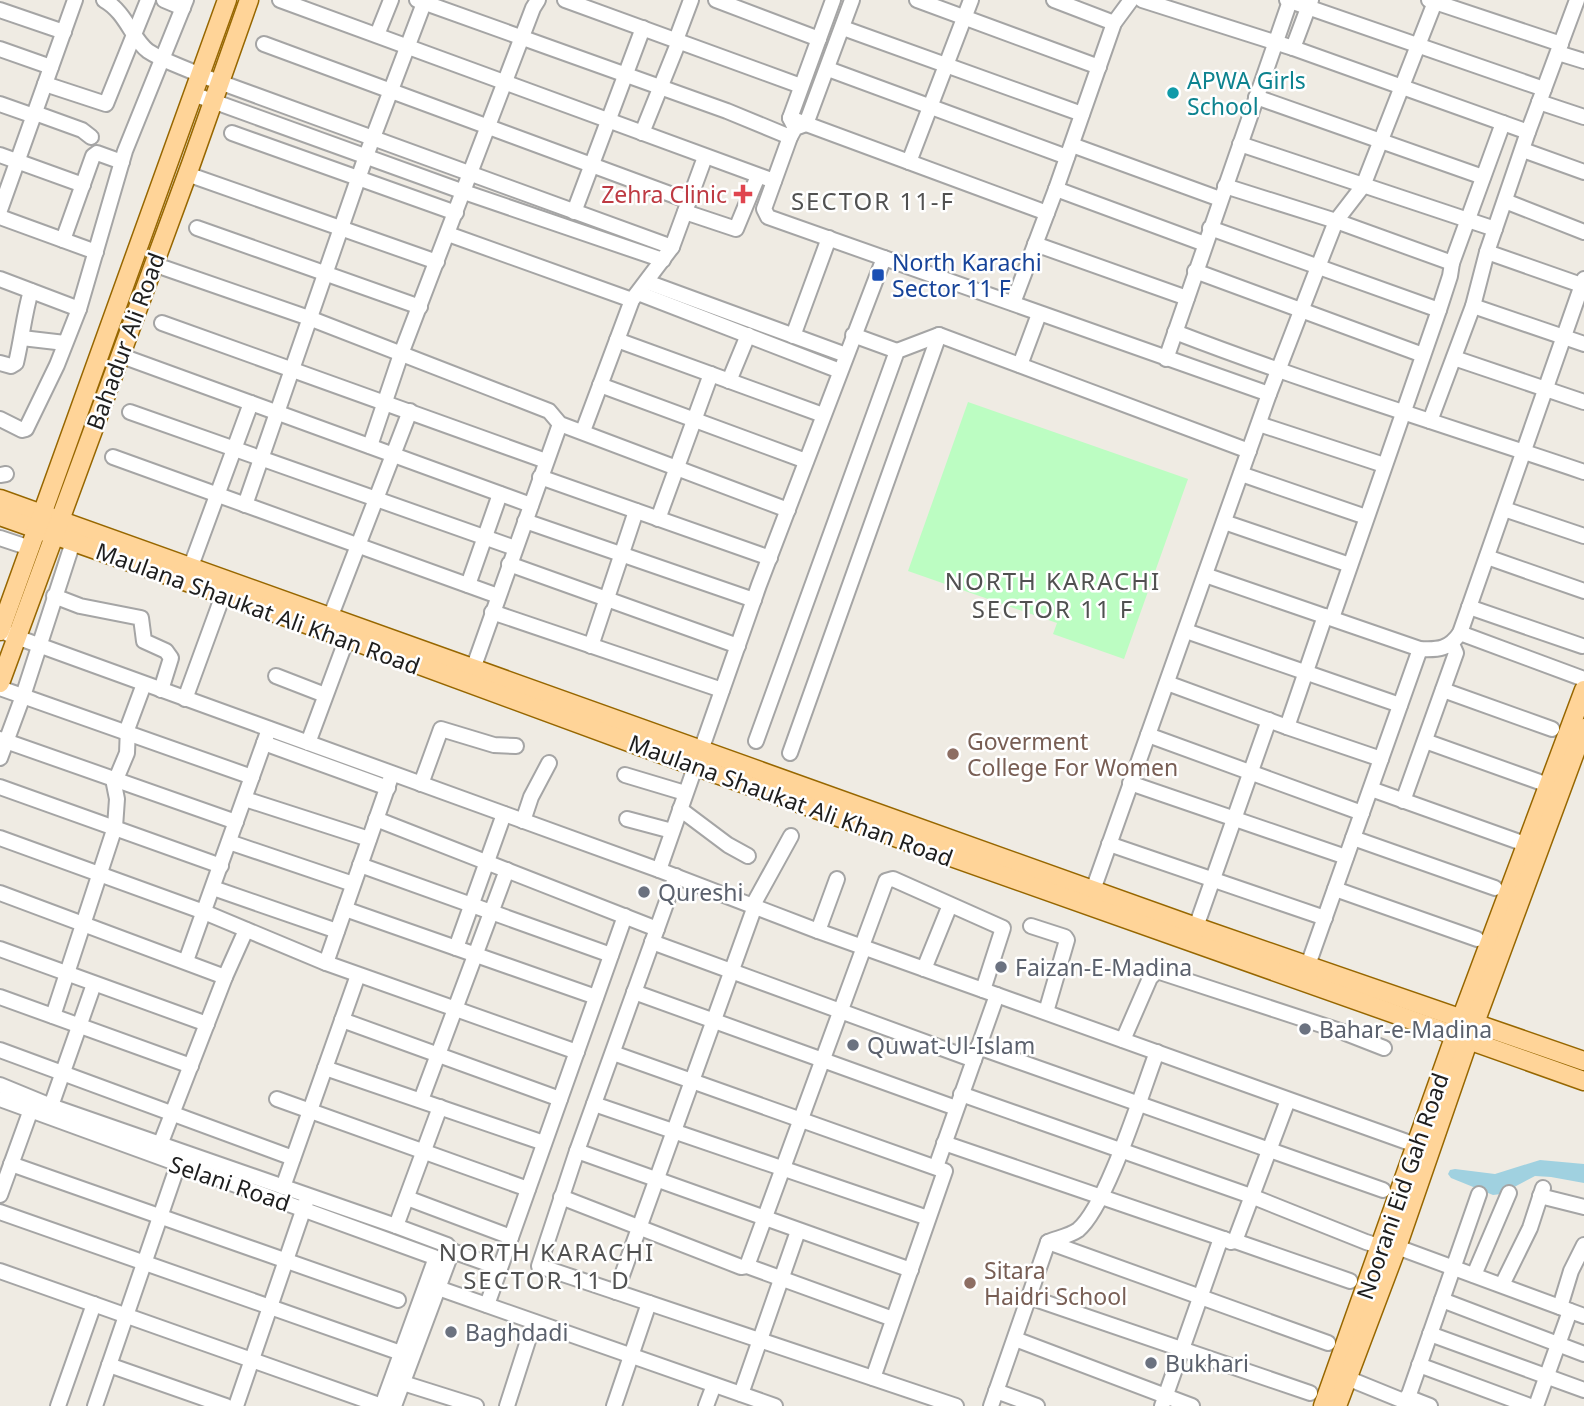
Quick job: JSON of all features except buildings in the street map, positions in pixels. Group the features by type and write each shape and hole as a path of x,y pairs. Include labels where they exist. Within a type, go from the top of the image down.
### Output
{"main road":[{"name":"Bahadur Ali Road","path":"0,685 8,634 30,548 49,525 227,0"},
{"name":"Bahadur Ali Road","path":"8,634 49,525 119,355 249,0"},
{"name":"Maulana Shaukat Ali Khan Road","path":"0,499 49,525 73,542 223,595 473,669 701,748 1308,965 1466,1029 1584,1081"},
{"name":"Maulana Shaukat Ali Khan Road","path":"5,517 49,525 191,566 330,618 348,632 695,766 1466,1029 1584,1061"},
{"name":"Noorani Eid Gah Road","path":"1337,1406 1466,1029 1525,844 1584,690"},
{"name":"Noorani Eid Gah Road","path":"1466,1029 1584,728"},
{"name":"Noorani Eid Gah Road","path":"1324,1406 1390,1247"}],"street":[{"path":"75,0 0,209 63,240 96,252"},
{"path":"45,84 106,104 148,0"},
{"path":"0,419 22,430 26,429 79,309 138,115 185,4 164,0"},
{"path":"280,0 774,181"},
{"path":"377,35 391,0"},
{"path":"370,446 401,354 538,0"},
{"path":"565,0 802,86"},
{"path":"642,133 691,0"},
{"path":"716,0 819,40"},
{"path":"795,126 802,86 833,0"},
{"path":"852,0 828,69 795,126 764,209 768,217 1269,394"},
{"path":"917,0 1099,67"},
{"path":"909,162 971,0"},
{"path":"1054,0 1114,23"},
{"path":"1013,303 1114,23 1131,0"},
{"path":"1142,0 1293,48 1528,132"},
{"path":"1430,421 1473,306 1487,252 1528,132 1577,0"},
{"path":"110,1 146,50 200,75 672,247"},
{"path":"245,505 420,1 660,87 909,162 1047,214"},
{"path":"1166,359 1288,1 1309,4 1418,46 1542,95 1584,117"},
{"path":"1093,890 1269,394 1336,221 1363,186 1418,46 1432,1 1453,4 1584,61"},
{"path":"1293,48 1309,4"},
{"path":"0,10 64,32"},
{"path":"574,212 643,28"},
{"path":"843,28 1082,114"},
{"path":"264,44 592,165 736,229 758,176"},
{"path":"0,49 51,67"},
{"path":"828,69 930,107 1069,151 1336,221 1452,263"},
{"path":"193,94 464,192 663,260"},
{"path":"1256,97 1483,177"},
{"path":"0,104 82,130 91,136"},
{"path":"1287,727 1306,672 1350,565 1439,310 1452,263 1503,123"},
{"path":"232,133 456,213"},
{"path":"1240,144 1495,229"},
{"path":"1523,150 1584,172"},
{"path":"63,240 95,154 122,162"},
{"path":"0,155 83,185"},
{"path":"583,431 617,340 639,292 672,247 705,157"},
{"path":"187,174 437,262"},
{"path":"1056,189 1205,244"},
{"path":"1504,201 1584,232"},
{"path":"197,228 420,307"},
{"path":"1210,228 1439,310"},
{"path":"448,234 793,336 846,355"},
{"path":"793,336 829,238"},
{"path":"1035,244 1187,298"},
{"path":"1403,801 1456,653 1456,639 1583,284 1487,252"},
{"path":"659,870 754,600 884,258"},
{"path":"153,264 309,318 549,411 560,424 788,510"},
{"path":"1195,271 1423,355"},
{"path":"0,279 79,309"},
{"path":"0,363 14,365 31,291"},
{"path":"639,292 840,371"},
{"path":"1473,306 1584,344"},
{"path":"1020,365 1039,314"},
{"path":"162,323 546,461"},
{"path":"1175,332 1279,372 1584,472"},
{"path":"729,381 748,335"},
{"path":"853,335 897,351 939,335 1249,451"},
{"path":"790,753 939,335"},
{"path":"22,338 65,344"},
{"path":"617,340 823,415"},
{"path":"756,741 897,351"},
{"path":"119,355 531,505"},
{"path":"1454,358 1584,402"},
{"path":"659,519 711,374"},
{"path":"600,385 806,461"},
{"path":"191,566 251,404"},
{"path":"330,618 410,411"},
{"path":"130,412 515,548"},
{"path":"473,669 560,424"},
{"path":"1259,424 1384,465"},
{"path":"113,457 498,596"},
{"path":"1241,474 1366,517"},
{"path":"540,477 770,558"},
{"path":"468,585 500,494"},
{"path":"1504,509 1584,536"},
{"path":"592,646 636,511"},
{"path":"5,517 1,541 30,548"},
{"path":"525,521 754,600"},
{"path":"1224,522 1350,565"},
{"path":"0,758 3,740 23,696 73,542"},
{"path":"1487,557 1584,591"},
{"path":"509,564 738,646"},
{"path":"1205,575 1420,649 1440,650 1456,639"},
{"path":"185,699 223,595"},
{"path":"54,596 80,606 141,618 144,641 166,651 171,658 161,690"},
{"path":"1469,607 1583,646"},
{"path":"492,612 722,690"},
{"path":"1186,631 1401,705"},
{"path":"308,743 348,632"},
{"path":"8,634 308,743 390,781"},
{"path":"1456,639 1584,679"},
{"path":"1308,965 1420,649"},
{"path":"276,676 325,695"},
{"path":"1167,683 1381,759"},
{"path":"53,1016 114,827 116,780 127,753 127,733 144,684"},
{"path":"0,685 23,696 252,777"},
{"path":"1443,690 1552,729"},
{"path":"1196,927 1269,720"},
{"path":"186,961 269,729"},
{"path":"421,784 441,729 494,745 516,746"},
{"path":"1148,735 1362,813"},
{"path":"3,740 236,822"},
{"path":"1425,741 1548,785"},
{"path":"264,743 390,781 421,784 863,947 1424,1148"},
{"path":"523,821 531,797 549,763"},
{"path":"625,775 685,793"},
{"path":"326,963 390,781"},
{"path":"1130,783 1346,857"},
{"path":"0,787 221,866"},
{"path":"1371,789 1525,844"},
{"path":"244,799 369,839"},
{"path":"680,809 728,845 748,856"},
{"path":"456,948 504,814"},
{"path":"376,819 625,916 654,935 732,972 842,1012 1138,1103 1383,1190"},
{"path":"627,819 672,831"},
{"path":"616,1292 754,906 791,836"},
{"path":"0,838 204,912 358,975 577,1052"},
{"path":"1353,838 1495,888"},
{"path":"229,842 353,884"},
{"path":"1110,844 1325,918"},
{"path":"360,865 611,955"},
{"path":"421,1100 506,870"},
{"path":"676,876 538,1266 956,1406"},
{"path":"818,930 837,878"},
{"path":"747,1266 888,880 1004,929 976,1053 936,1167"},
{"path":"213,888 337,931"},
{"path":"1335,889 1477,939"},
{"path":"0,893 225,977"},
{"path":"924,969 950,905"},
{"path":"345,909 596,997"},
{"path":"487,1305 625,916"},
{"path":"1031,926 1067,940 1046,1013"},
{"path":"160,1145 246,930"},
{"path":"0,948 208,1024"},
{"path":"1123,1040 1150,978 1160,972 1384,1048"},
{"path":"282,1187 358,975"},
{"path":"51,1106 94,984"},
{"path":"634,992 824,1061 1120,1149 1571,1311"},
{"path":"0,997 191,1066"},
{"path":"342,1020 560,1099"},
{"path":"0,1050 293,1158"},
{"path":"991,1406 1048,1242 1080,1228 1100,1197 1157,1052"},
{"path":"613,1053 945,1171 873,1378"},
{"path":"325,1068 544,1143"},
{"name":"Selani Road","path":"0,1085 33,1105 306,1202 434,1257"},
{"name":"Selani Road","path":"0,1099 51,1106 160,1145 180,1158 282,1187 306,1202 396,1226 447,1245 452,1251 500,1268"},
{"path":"277,1099 528,1189"},
{"path":"1229,1240 1251,1196 1288,1100"},
{"path":"594,1104 928,1219"},
{"path":"0,1195 6,1171 33,1105"},
{"path":"396,1226 440,1107"},
{"path":"944,1143 1350,1282"},
{"path":"577,1151 657,1177 798,1231 911,1269"},
{"path":"95,1406 180,1158"},
{"path":"6,1171 160,1217 398,1300"},
{"path":"1502,1285 1530,1228 1541,1192 1584,1207"},
{"path":"1474,1276 1509,1193"},
{"path":"1406,1402 1479,1194"},
{"path":"561,1197 741,1267 747,1266 893,1319"},
{"path":"407,1198 511,1237"},
{"path":"236,1406 306,1202"},
{"path":"0,1212 401,1353"},
{"path":"748,1400 759,1340 798,1231"},
{"path":"1164,1401 1220,1241 1229,1240"},
{"path":"1048,1242 1328,1343"},
{"path":"1536,1406 1571,1311 1571,1271 1584,1245"},
{"path":"394,1406 432,1286 434,1257 452,1251"},
{"path":"0,1271 382,1406 401,1353 432,1286 452,1251"},
{"path":"432,1286 714,1385 748,1400 775,1406"},
{"path":"1030,1297 1310,1393"},
{"path":"1441,1300 1584,1354"},
{"path":"614,1406 649,1303"},
{"path":"61,1405 94,1304"},
{"path":"507,1406 534,1322"},
{"path":"1430,1334 1584,1390"},
{"path":"1015,1339 1164,1401 1192,1406"},
{"path":"1419,1365 1530,1406"},
{"path":"109,1366 226,1406"},
{"path":"1347,1378 1406,1402 1430,1406"},
{"path":"402,1383 476,1406"},
{"path":"706,1406 714,1385"},
{"path":"996,1391 1037,1406"}],"green space":[{"path":"968,402 1188,479 1124,659 1053,634 1057,623 908,571"}],"water":[{"path":"1540,1160 1584,1164 1584,1183 1535,1176 1501,1194 1493,1195 1451,1178 1448,1174 1455,1169 1495,1174"}],"place":[{"name":"APWA Girls School","path":"1173,93"},
{"name":"Zehra Clinic","path":"743,194"},
{"name":"North Karachi Sector 11 F","path":"878,275"},
{"name":"Goverment College For Women","path":"953,754"},
{"name":"Qureshi","path":"644,892"},
{"name":"Faizan-E-Madina","path":"1001,967"},
{"name":"Bahar-e-Madina","path":"1305,1029"},
{"name":"Quwat-Ul-Islam","path":"853,1045"},
{"name":"Sitara Haidri School","path":"970,1283"},
{"name":"Baghdadi","path":"451,1332"},
{"name":"Bukhari","path":"1151,1363"}],"district":[{"name":"SECTOR 11-F","path":"873,200"},
{"name":"NORTH KARACHI SECTOR 11 F","path":"1053,594"},
{"name":"NORTH KARACHI SECTOR 11 D","path":"547,1265"}]}
